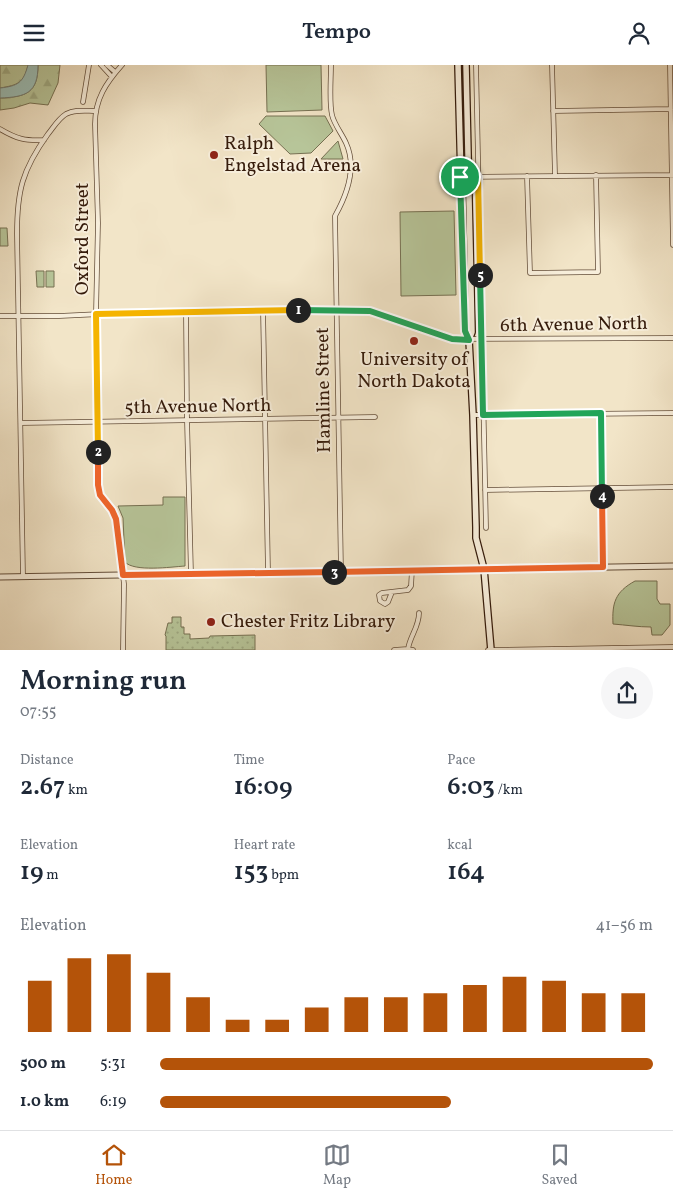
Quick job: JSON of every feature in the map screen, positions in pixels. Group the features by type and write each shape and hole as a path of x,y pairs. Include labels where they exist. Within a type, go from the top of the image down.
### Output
{"main road":[{"path":"458,65 465,331 469,340 473,415 476,538 484,569 490,650"},
{"path":"466,65 472,333 469,340"}],"street":[{"path":"83,102 89,65"},
{"path":"100,65 112,77"},
{"path":"107,65 116,72"},
{"name":"Oxford Street","path":"122,65 102,90 96,111 95,124 98,223 96,314 98,485 100,495 112,510 116,519 123,566 125,607 123,650"},
{"name":"Hamline Street","path":"331,65 332,116 347,145 351,171 344,198 335,216 341,571"},
{"path":"476,65 486,528"},
{"path":"552,65 555,175"},
{"path":"670,65 673,245"},
{"path":"553,111 672,109"},
{"path":"23,577 18,317 18,196 28,165 44,140 63,116 74,111 96,111"},
{"path":"0,129 13,137 25,141 44,140"},
{"path":"527,176 530,273 598,272 596,175"},
{"path":"460,177 672,175"},
{"path":"263,310 268,573"},
{"path":"186,311 192,574"},
{"name":"6th Avenue North","path":"0,316 186,311 370,311 452,339 673,338"},
{"path":"601,413 603,567"},
{"path":"473,415 673,413"},
{"name":"5th Avenue North","path":"20,423 375,417"},
{"path":"485,489 673,487"},
{"path":"0,577 673,566"},
{"path":"392,592 408,590 411,586 412,570"},
{"path":"394,650 411,649 409,642 419,621 419,613"},
{"path":"490,650 673,647"}],"green space":[{"path":"0,65 28,65 24,76 19,82 0,88"},
{"path":"38,65 60,65 58,83 48,105 30,103 0,110 0,98 23,95 29,92 36,82"},
{"path":"266,65 321,65 322,110 267,112"},
{"path":"266,116 325,116 333,131 311,153 290,154 259,124"},
{"path":"338,141 343,159 321,159"},
{"path":"454,211 456,295 401,296 400,212"},
{"path":"0,228 7,228 8,246 0,246"},
{"path":"36,271 44,271 44,287 37,287"},
{"path":"46,271 54,271 54,287 46,287"},
{"path":"163,497 185,497 185,566 144,568 130,565 125,562 123,518 118,506 163,505"},
{"path":"635,581 657,581 657,599 660,604 670,604 670,625 662,635 652,635 651,627 613,624 613,610 616,599 623,589"},
{"path":"172,617 181,617 181,627 184,627 184,634 190,634 190,639 209,638 210,636 255,635 255,650 166,650 165,635 168,623 172,623"}],"water":[{"path":"28,65 38,65 36,82 29,92 23,95 0,98 0,88 19,83"}],"place":[{"name":"Ralph Engelstad Arena","path":"214,155"},
{"name":"University of North Dakota","path":"414,341"},
{"name":"Chester Fritz Library","path":"211,622"}],"route":[{"path":"460,177 478,177 483,415 601,413 603,567 123,575 116,519 112,510 100,495 98,485 96,314 263,310 370,311 452,339 469,340 465,331 460,177"}]}
